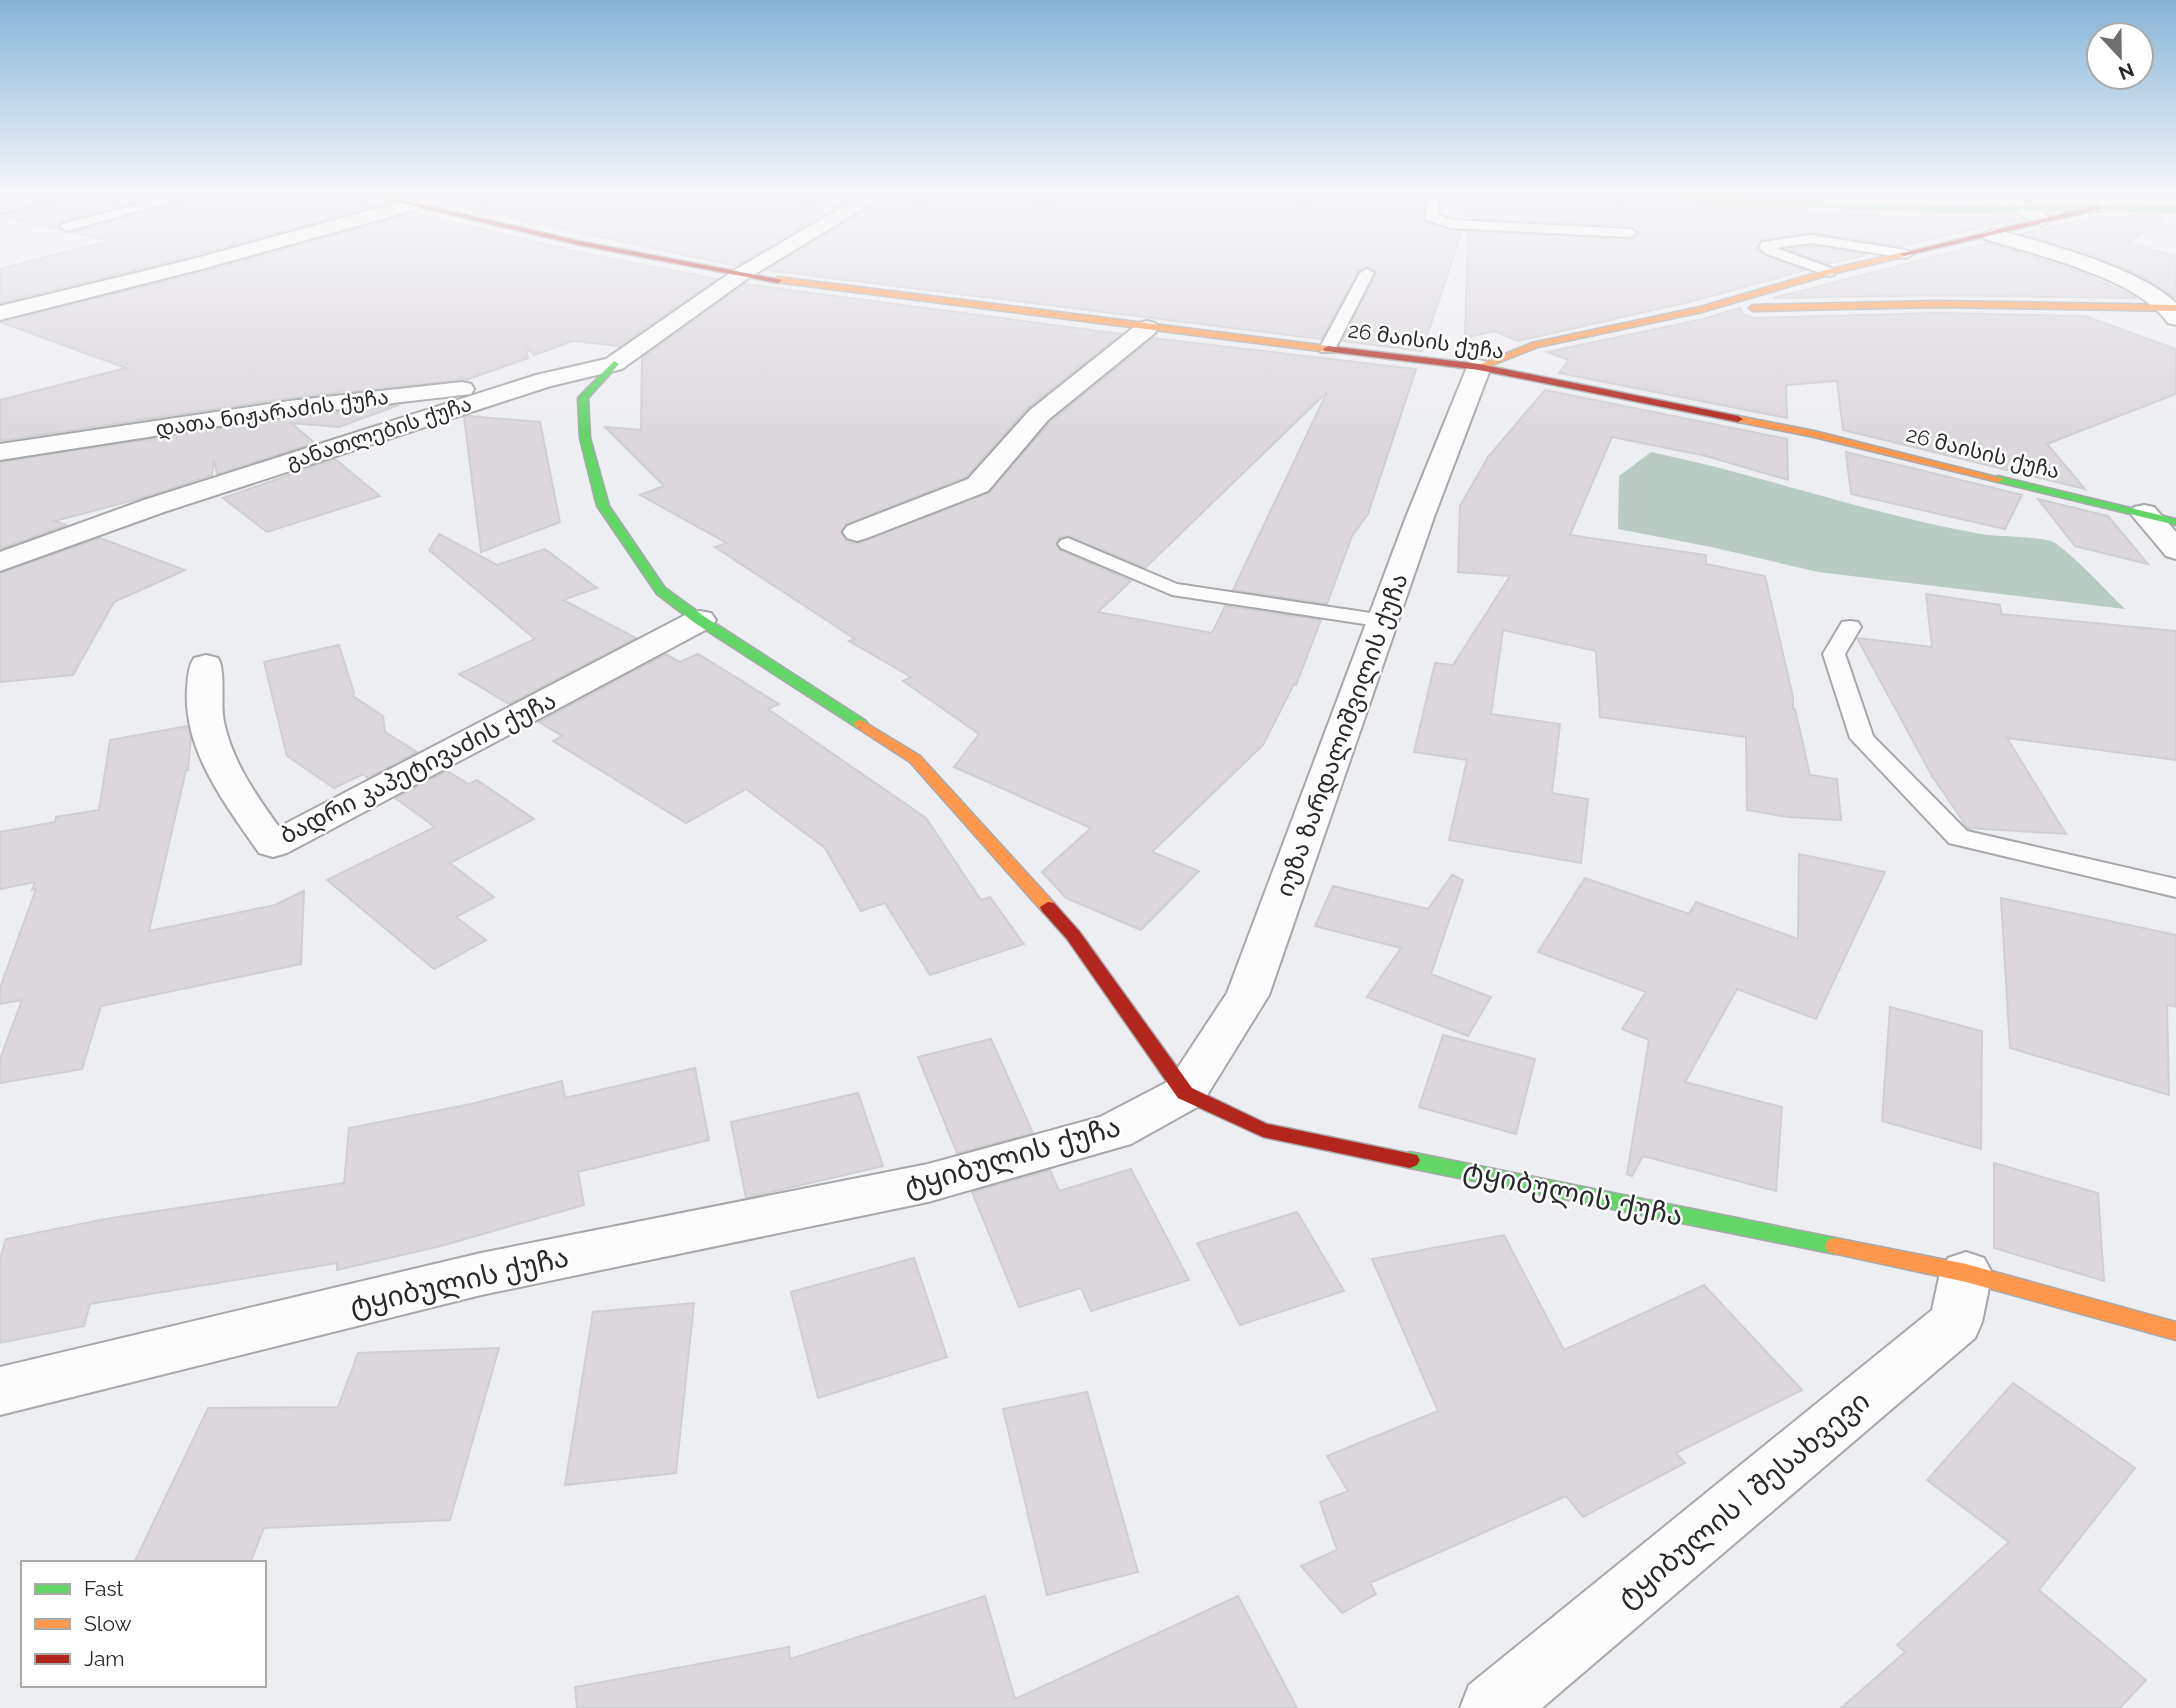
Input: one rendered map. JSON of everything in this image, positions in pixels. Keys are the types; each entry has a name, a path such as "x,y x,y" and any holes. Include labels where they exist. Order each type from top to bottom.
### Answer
{"street":[{"path":"0,313 154,275"},
{"name":"26 მაისის ქუჩა","path":"740,275 1147,328 1479,367 1814,433 2176,522"},
{"name":"განათლების ქუჩა","path":"0,562 154,506 544,380 614,364 740,275"},
{"path":"1479,367 1535,345 1702,309 1820,275"},
{"path":"2109,275 2150,292 2175,311"},
{"path":"1702,309 1937,304 2175,311"},
{"path":"857,532 978,485 1039,415 1147,328"},
{"path":"614,364 583,398 585,438 603,506 661,591 700,620 915,759 1073,935 1185,1093"},
{"name":"იუზა ზარდალიშვილის ქუჩა","path":"1185,1093 1248,995 1420,517 1479,367"},
{"name":"დათა ნიჟარაძის ქუჩა","path":"0,452 289,408 544,380"},
{"path":"2144,513 2176,550"},
{"name":"ბადრი კაპეტივაძის ქუჩა","path":"206,665 204,703 215,752 237,793 273,845 700,620"},
{"name":"ტყიბულის ქუჩა","path":"0,1391 481,1274 928,1183 1114,1131 1185,1093 1263,1130 1966,1273 2176,1331"},
{"name":"ტყიბულის I შესახვევი","path":"1492,1708 1956,1322 1966,1273"}],"lane":[{"path":"1327,349 1366,275"},
{"path":"1068,544 1172,589 1384,621"},
{"path":"1850,627 1834,654 1862,738 1958,837 2176,888"}],"green space":[{"path":"1651,452 1939,526 1981,534 2050,541 2073,558 2125,609 1818,572 1618,529 1619,476"}],"building":[{"path":"0,275 116,275 0,303"},
{"path":"192,275 695,275 717,279 619,346 573,341 534,355 526,347 528,358 466,380 289,398 0,441 0,400 126,368 0,322"},
{"path":"805,275 1357,275 1321,339"},
{"path":"1376,275 1447,275 1422,351 1342,341"},
{"path":"1467,275 1788,275 1697,300 1518,341 1494,331 1465,338"},
{"path":"1864,275 2087,275 2136,298 1937,295 1773,298"},
{"path":"2137,275 2176,275 2176,298"},
{"path":"744,284 1121,334 1028,408 966,477 846,524 841,533 846,541 856,544 989,493 1050,422 1153,338 1416,369 1368,514 1352,536 1327,604 1233,590 1327,392 1145,568 1069,536 1060,537 1056,542 1060,550 1131,581 1098,612 1212,633 1225,606 1321,620 1296,685 1294,684 1263,745 1152,852 1199,871 1141,930 1066,898 1042,872 1091,828 954,767 979,734 903,681 911,677 849,641 855,639 715,547 727,543 640,495 664,486 605,427 641,430 642,358"},
{"path":"1740,308 1743,314 1753,318 1937,313 2085,316 2176,349 2176,394 2047,444 2085,489 1843,430 1837,381 1786,385 1787,418 1559,373 1569,360 1547,352 1703,319"},
{"path":"1545,390 1787,439 1788,480 1706,456 1612,437 1570,535 1706,555 1706,564 1765,576 1810,775 1837,779 1841,820 1788,817 1747,810 1746,737 1600,717 1596,651 1503,630 1491,714 1560,724 1552,793 1588,799 1581,863 1449,840 1467,760 1414,752 1435,663 1453,665 1510,576 1458,572 1460,506 1488,457"},
{"path":"399,405 339,427 291,423 315,443 217,474 214,460 212,475 138,499 55,521 66,525 0,549 0,462 289,418"},
{"path":"464,417 540,422 560,522 481,552"},
{"path":"1846,452 2022,495 2005,529 1851,494"},
{"path":"335,459 380,496 267,532 223,498"},
{"path":"2038,499 2108,516 2148,564 2075,546"},
{"path":"439,534 497,565 545,549 597,588 563,600 636,638 509,704 459,674 535,639 429,550"},
{"path":"100,538 185,570 114,602 73,675 0,682 0,573"},
{"path":"1926,594 2000,605 2001,614 2176,631 2176,760 2007,738 2066,834 1968,828 1932,776 1857,638 1932,647"},
{"path":"339,645 353,696 383,716 385,732 417,752 368,778 363,774 334,788 287,756 264,662"},
{"path":"666,654 680,662 698,654 779,704 768,709 926,818 981,900 990,897 1024,944 930,975 885,903 861,911 825,848 746,789 686,823 553,741 562,736 539,722"},
{"path":"188,726 191,738 188,770 149,931 275,905 304,891 301,964 101,1006 82,1069 0,1083 0,1059 22,1000 0,1004 0,988 36,889 32,890 35,882 0,889 0,832 55,822 56,817 99,810 110,740"},
{"path":"447,771 469,784 477,780 534,819 450,863 494,897 456,917 486,940 434,969 327,880 435,827 395,798"},
{"path":"1799,854 1885,872 1816,1019 1737,989 1685,1082 1782,1107 1776,1191 1643,1156 1632,1176 1627,1174 1649,1040 1622,1029 1646,992 1538,952 1585,878 1689,914 1696,902 1798,939"},
{"path":"1452,875 1463,880 1431,974 1491,997 1468,1036 1367,997 1401,948 1315,926 1333,886 1428,909"},
{"path":"2001,898 2176,935 2176,1007 2167,1005 2169,1095 2010,1048"},
{"path":"1890,1007 1982,1031 1981,1149 1882,1121"},
{"path":"1443,1035 1535,1059 1516,1134 1419,1107"},
{"path":"991,1039 1033,1133 957,1153 918,1057"},
{"path":"695,1068 709,1140 578,1172 584,1205 441,1246 337,1270 337,1263 90,1304 84,1326 0,1343 0,1258 6,1239 111,1218 344,1183 349,1128 471,1104 562,1081 565,1098"},
{"path":"858,1093 883,1166 746,1198 731,1122"},
{"path":"1994,1163 2098,1193 2104,1281 1994,1248"},
{"path":"1131,1169 1189,1280 1091,1311 1081,1288 1019,1307 972,1192 1050,1170 1059,1191"},
{"path":"1297,1212 1344,1291 1240,1325 1197,1243"},
{"path":"1504,1235 1564,1350 1704,1285 1802,1390 1676,1453 1685,1463 1583,1517 1566,1496 1370,1583 1376,1594 1342,1613 1301,1566 1337,1550 1320,1502 1348,1491 1327,1456 1438,1411 1372,1259"},
{"path":"914,1258 947,1357 818,1398 791,1292"},
{"path":"694,1303 676,1473 565,1485 593,1312"},
{"path":"499,1348 450,1520 264,1528 251,1561 135,1561 208,1408 338,1407 358,1353"},
{"path":"2013,1383 2135,1468 2039,1590 2146,1680 2120,1708 1841,1708 1905,1652 1897,1645 2009,1542 1927,1480"},
{"path":"1087,1392 1138,1572 1047,1595 1003,1409"},
{"path":"985,1596 1015,1699 1238,1596 1297,1708 577,1708 575,1687 789,1647 790,1659"}],"traffic: fast":[{"path":"614,364 583,398 585,438 603,506 661,591 700,620 861,724"},
{"path":"1998,479 2176,522"},
{"path":"1410,1160 1835,1246"}],"traffic: slow":[{"path":"1479,367 1535,345 1702,309 1820,275"},
{"path":"778,280 1328,349"},
{"path":"1753,308 1937,304 2176,308"},
{"path":"1738,419 1814,434 1998,479"},
{"path":"861,724 915,759 1048,907"},
{"path":"1835,1246 1966,1273 2176,1331"}],"traffic: jam":[{"path":"750,275 778,280"},
{"path":"1328,349 1479,367 1738,419"},
{"path":"1048,907 1073,935 1185,1093 1263,1130 1410,1160"}]}
